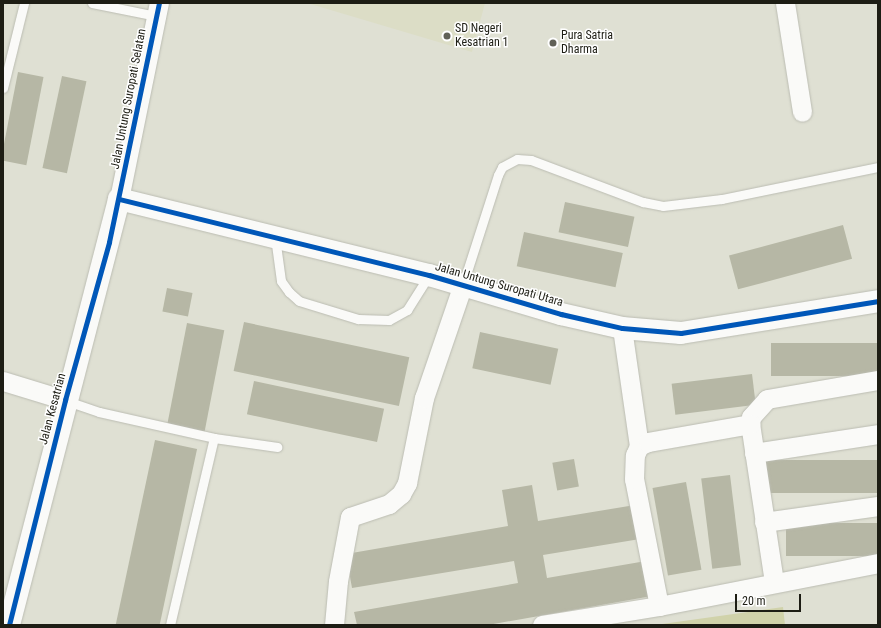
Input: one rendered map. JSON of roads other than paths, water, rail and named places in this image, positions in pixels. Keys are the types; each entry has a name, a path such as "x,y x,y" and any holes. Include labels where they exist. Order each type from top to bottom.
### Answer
{"street":[{"path":"785,3 802,112"},
{"name":"Jalan Untung Suropati Selatan","path":"119,199 157,10"},
{"name":"Jalan Untung Suropati Utara","path":"119,199 429,275 561,314 622,328 682,332 878,301"},
{"name":"Jalan Kesatrian","path":"9,625 65,400 119,199"},
{"path":"334,625 338,581 350,517 389,504 401,494 407,483 424,398 463,284"},
{"path":"622,328 639,446 635,454 634,479 659,606"},
{"path":"774,582 754,453 750,424 751,417 767,399 878,380"},
{"path":"3,381 65,400"},
{"path":"639,446 648,442 750,424"},
{"path":"754,453 878,434"},
{"path":"764,522 878,506"},
{"path":"542,625 659,606 774,582 878,563"}],"lane":[{"path":"3,88 24,3"},
{"path":"92,3 157,10"},
{"path":"463,284 498,175 502,167 517,159 531,160 643,202 663,206 722,199 878,167"},
{"path":"275,237 281,281 289,292 299,301 358,319 389,320 407,310 429,275"},
{"path":"65,400 99,412 214,438 277,447"},
{"path":"170,625 214,438"}],"place":[{"name":"SD Negeri Kesatrian 1","path":"447,36"},
{"name":"Pura Satria Dharma","path":"553,43"}]}
